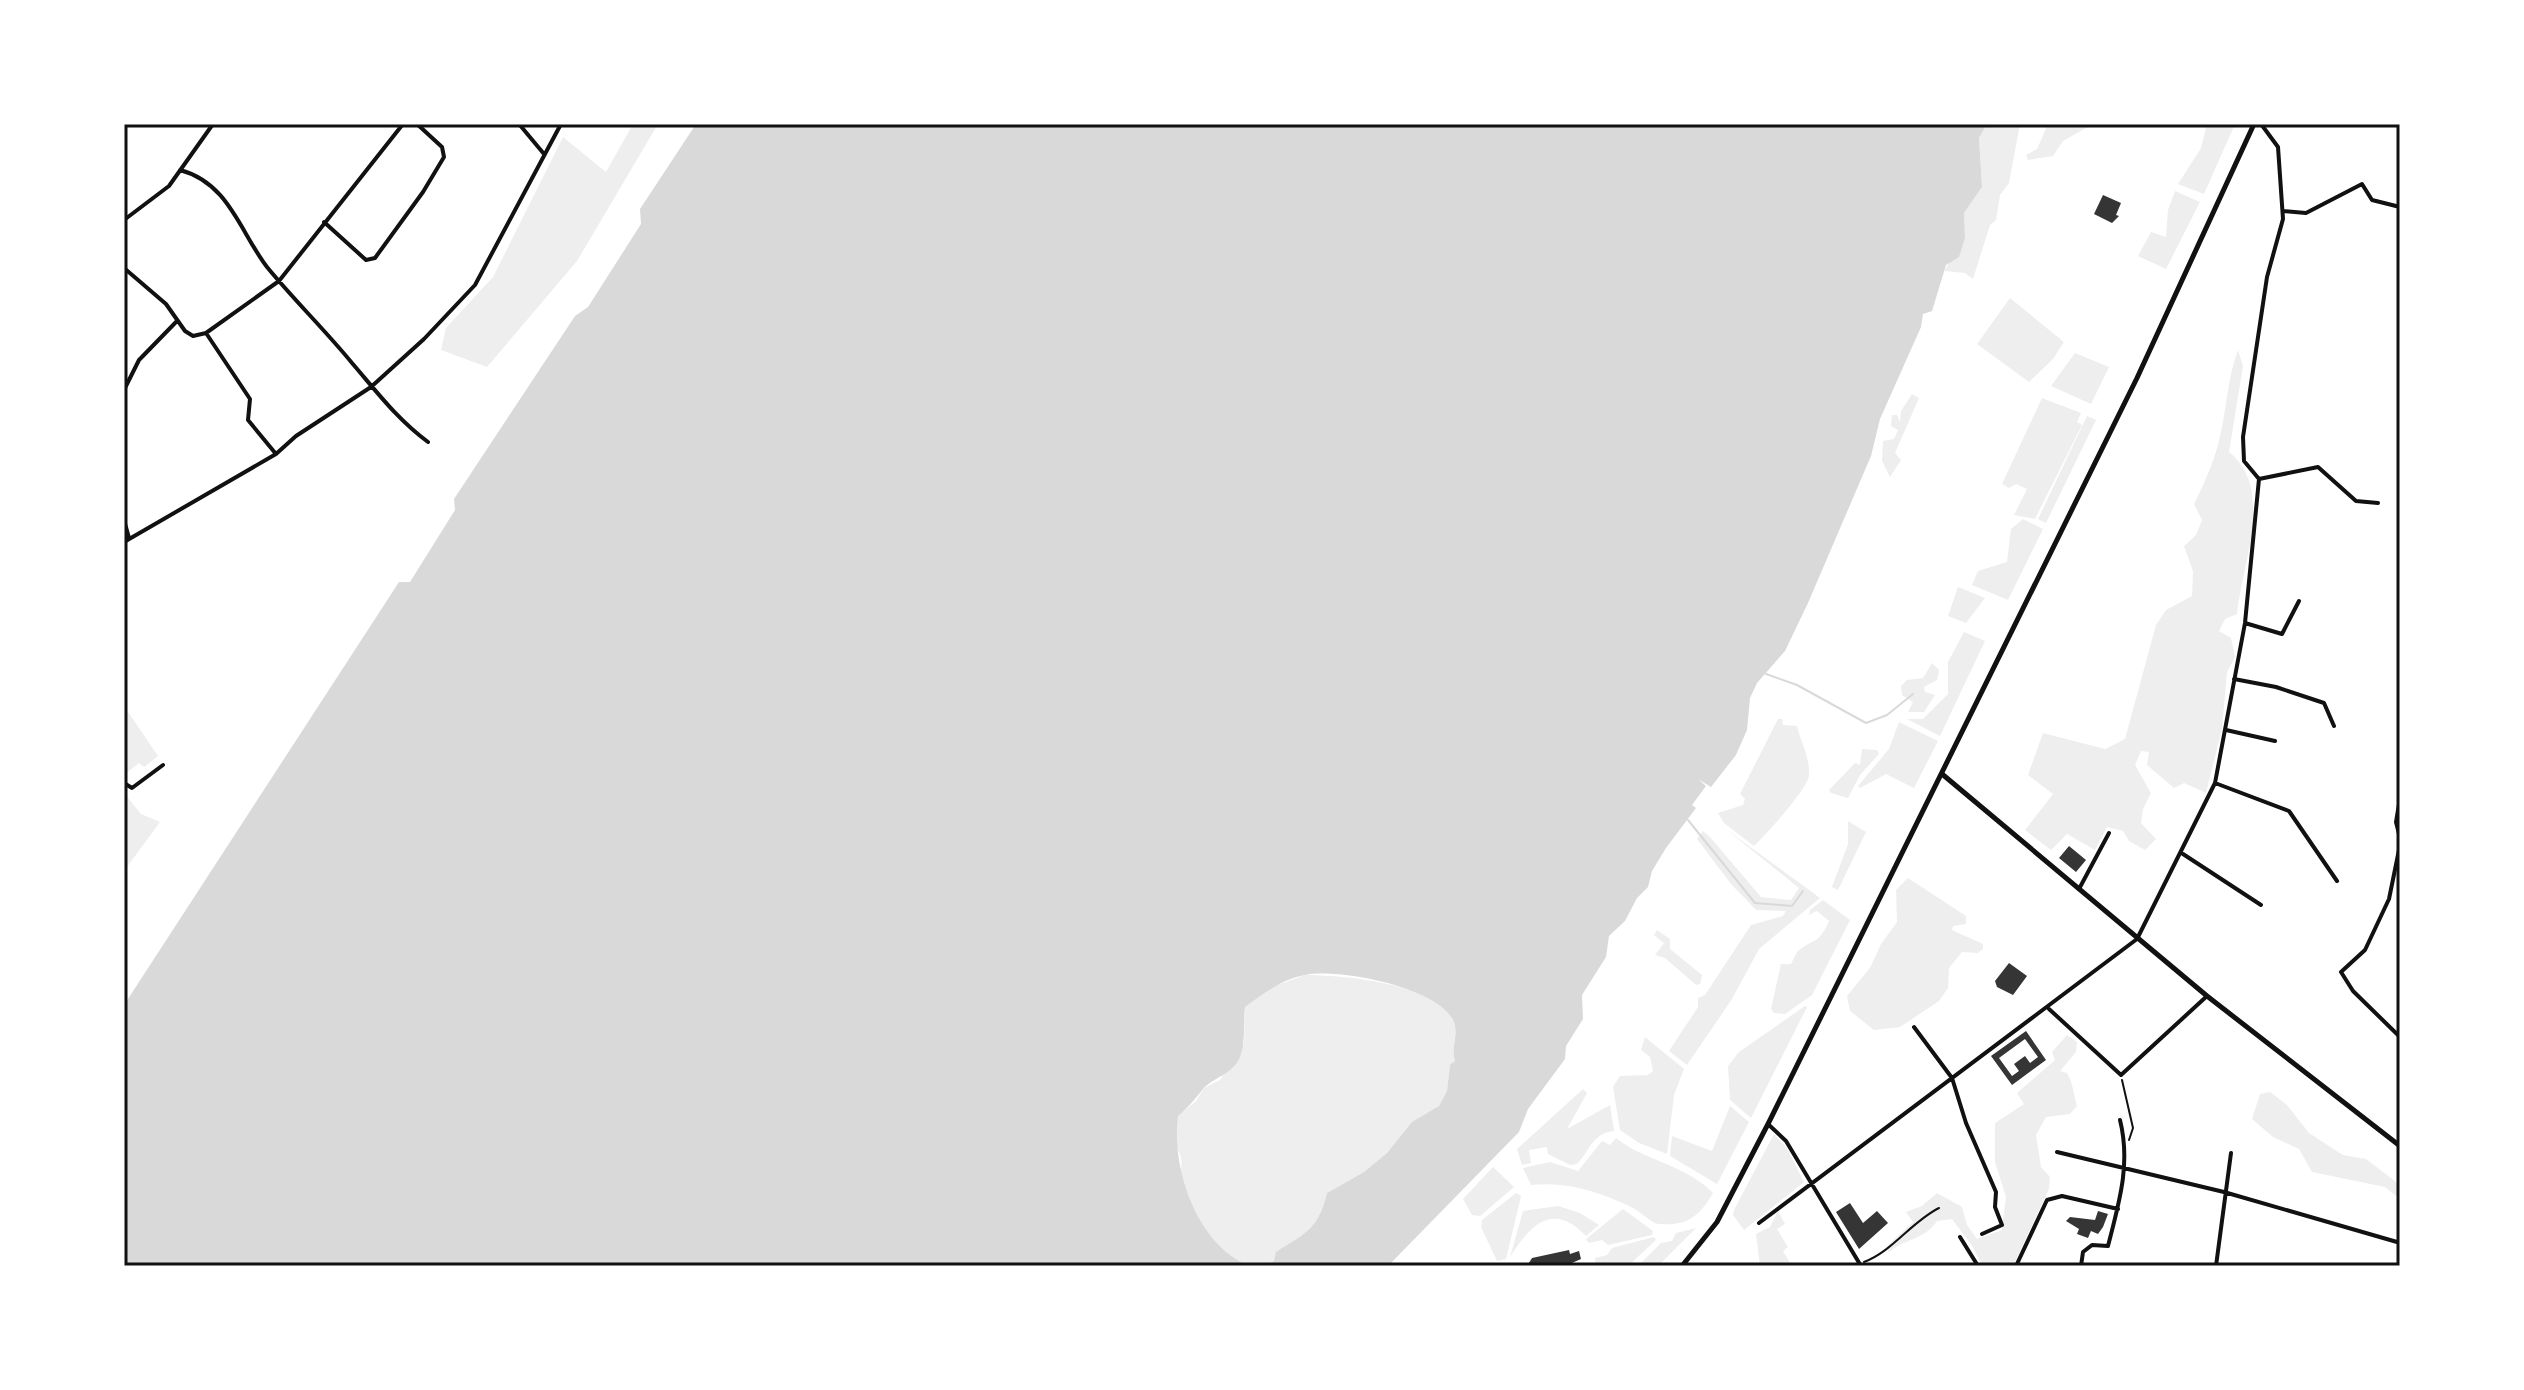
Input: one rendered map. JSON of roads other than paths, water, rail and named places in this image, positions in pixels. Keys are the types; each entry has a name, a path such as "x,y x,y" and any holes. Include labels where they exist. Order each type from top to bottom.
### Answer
{"main road":[{"path":"1682,1266 1717,1222 1768,1124 2137,378 2254,124"},
{"path":"1942,774 2207,996 2400,1146"}],"street":[{"path":"124,220 169,186 213,124"},
{"path":"124,268 166,304 177,321 193,336 206,333 279,281 403,124"},
{"path":"324,222 359,256 366,260 375,258 444,157 442,147 417,124"},
{"path":"519,124 544,154"},
{"path":"124,520 127,540 142,534 276,454 296,436 371,387 475,285 561,124"},
{"path":"1759,1223 2137,939 2183,854 2215,783 2245,623 2259,479 2244,461 2243,437 2267,277 2283,211 2278,147 2261,124"},
{"path":"180,170 198,177 228,202 279,281 398,419 428,442"},
{"path":"2283,211 2306,213 2362,184 2372,200 2400,207"},
{"path":"124,390 139,360 177,321"},
{"path":"206,333 250,399 248,420 276,454"},
{"path":"2259,479 2318,467 2356,501 2378,503"},
{"path":"2245,623 2282,634 2299,601"},
{"path":"2234,679 2276,687 2324,703 2334,726"},
{"path":"2225,730 2275,741"},
{"path":"124,783 132,788 163,765"},
{"path":"2215,783 2289,811 2337,881"},
{"path":"2400,798 2396,822 2400,838"},
{"path":"2078,891 2109,833"},
{"path":"2400,845 2389,899 2365,950 2341,972 2353,991 2400,1037"},
{"path":"2183,854 2261,905"},
{"path":"2049,1008 2121,1075 2207,996"},
{"path":"1914,1027 1952,1078 1966,1123 1996,1192 1995,1207 2002,1225 1982,1234"},
{"path":"2081,1266 2083,1252 2092,1245 2108,1246 2118,1209 2127,1149 2120,1120"},
{"path":"1768,1124 1786,1141 1860,1265"},
{"path":"2057,1152 2224,1192 2397,1242"},
{"path":"2216,1266 2231,1153"},
{"path":"2016,1266 2047,1200 2062,1196 2118,1209"},
{"path":"1960,1237 1978,1266"}],"waterway":[{"path":"1766,674 1797,685 1866,723 1887,715 1913,694"},
{"path":"1688,820 1755,903 1792,906 1803,891"}]}
